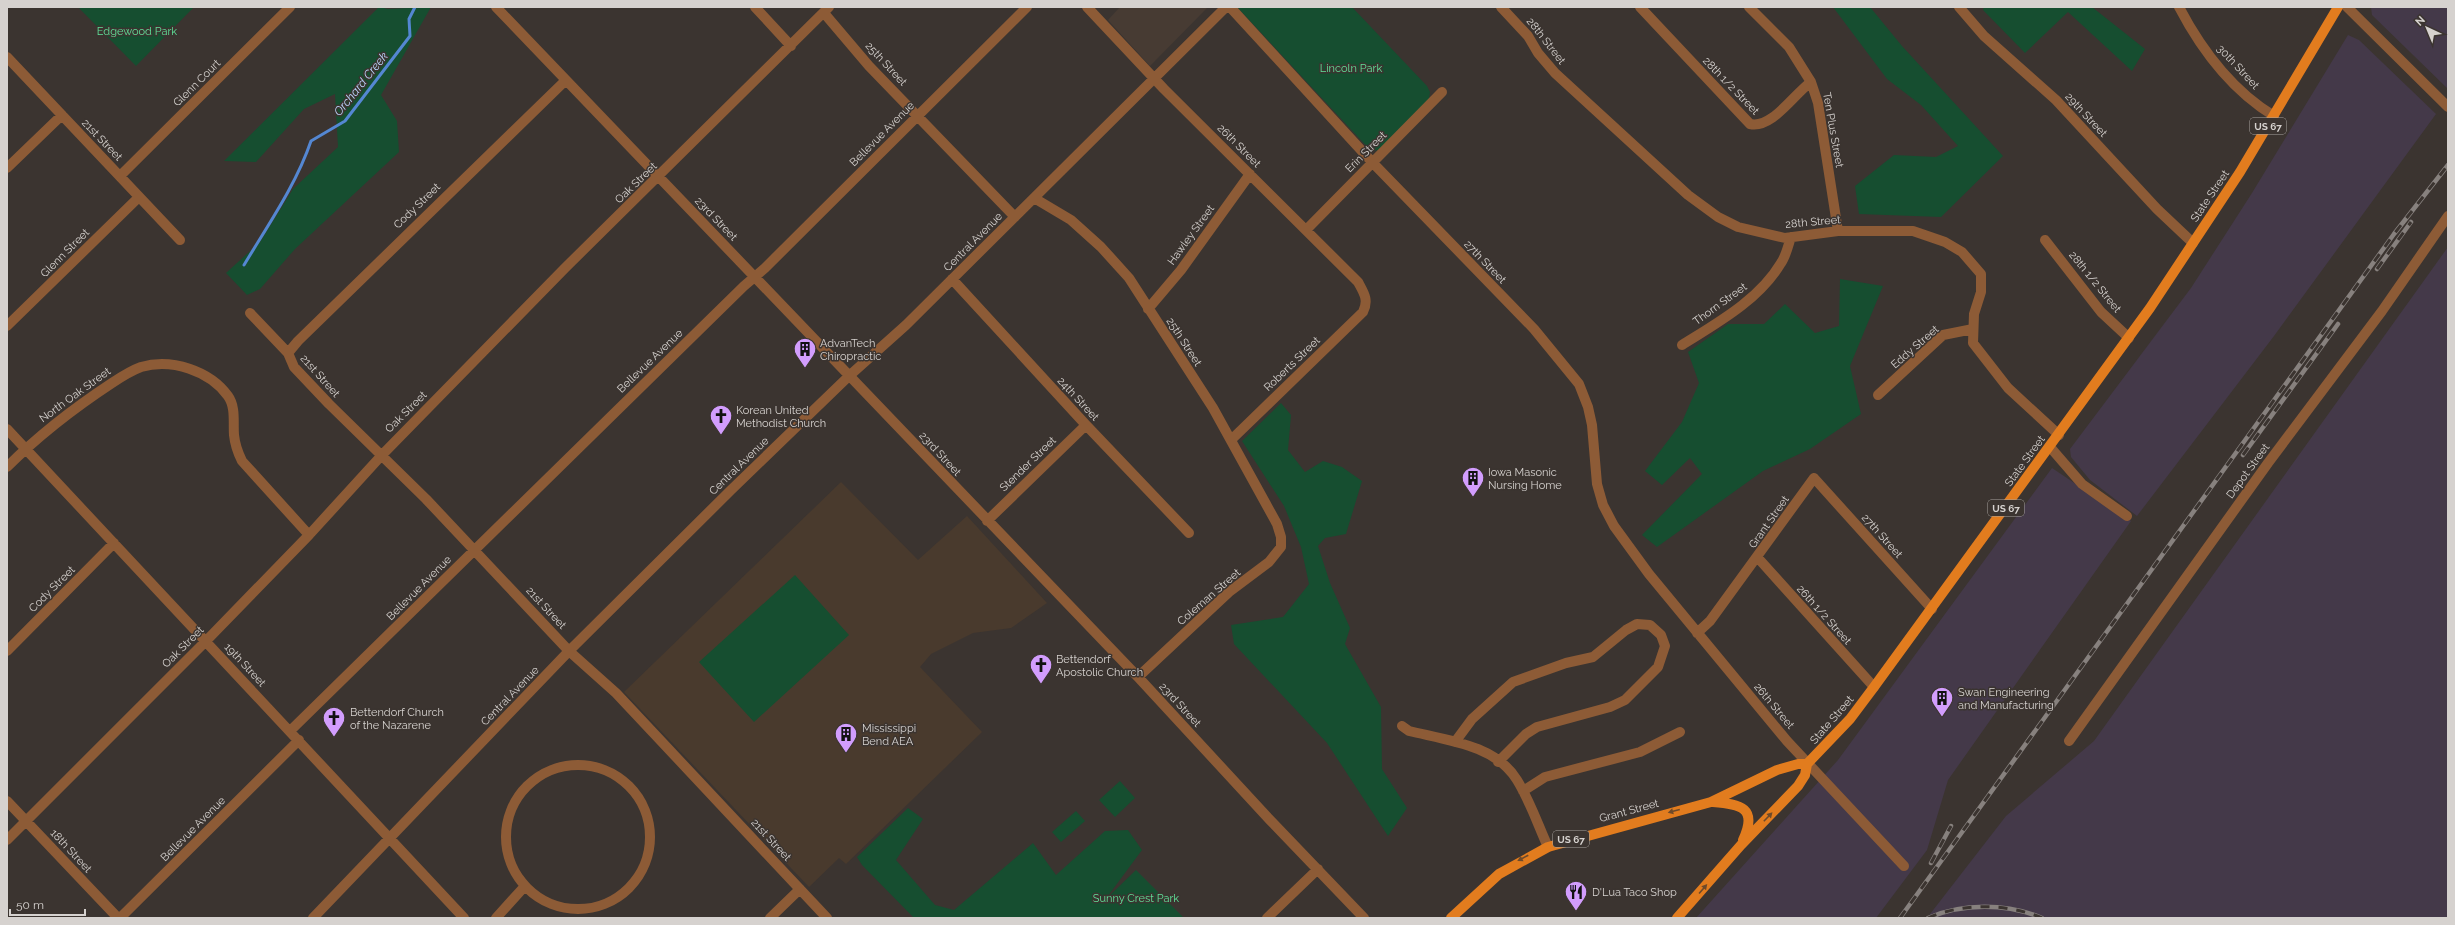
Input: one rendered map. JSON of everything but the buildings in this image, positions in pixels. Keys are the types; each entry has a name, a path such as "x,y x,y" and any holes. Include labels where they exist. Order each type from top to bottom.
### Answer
{"main road":[{"name":"State Street","path":"1678,918 1741,845 1798,786 1805,775 1807,764 1850,719 2050,448 2129,338 2240,172 2338,7"},
{"name":"Grant Street","path":"1451,918 1498,874 1548,847 1711,802 1782,768 1807,764"},
{"path":"1711,802 1739,805 1749,815 1749,825 1741,845"}],"street":[{"name":"Glenn Court","path":"120,176 290,7"},
{"path":"755,7 792,46"},
{"name":"Bellevue Avenue","path":"290,731 755,277 1027,7"},
{"name":"26th Street","path":"1087,7 1154,78 1358,282 1366,295 1367,305"},
{"name":"Central Avenue","path":"313,918 570,651 731,490 849,376 906,325 1226,7"},
{"name":"27th Street","path":"1230,7 1372,162 1534,329 1579,384 1588,407 1597,484 1603,505 1614,526 1649,574"},
{"name":"28th Street","path":"1501,7 1528,36 1538,53 1555,73 1688,195 1718,217 1738,227 1791,237 1838,231 1913,231 1945,242 1962,252 1981,274 1981,292 1974,314 1973,343 1995,372 2036,416 2059,435"},
{"name":"28th 1/2 Street","path":"1640,7 1750,124 1758,126 1769,122 1799,90 1811,82"},
{"name":"Ten Plus Street","path":"1749,7 1789,47 1811,82 1818,103 1838,231"},
{"name":"29th Street","path":"1959,7 1984,36 2056,100 2158,209 2193,243"},
{"name":"30th Street","path":"2179,7 2191,29 2212,59 2257,106 2274,116"},
{"path":"2347,7 2448,107"},
{"name":"23rd Street","path":"498,8 1138,678 1270,820 1364,918"},
{"name":"Oak Street","path":"7,840 206,641 309,535 380,456 565,268 792,46 826,10"},
{"name":"25th Street","path":"826,10 869,66 918,114 1015,217"},
{"name":"21st Street","path":"7,57 180,240"},
{"name":"Cody Street","path":"288,353 298,341 566,80"},
{"name":"Erin Street","path":"1306,229 1442,92"},
{"path":"7,168 62,115"},
{"name":"Hawley Street","path":"1148,309 1181,270 1250,174"},
{"name":"Glenn Street","path":"7,326 139,197"},
{"name":"25th Street","path":"1034,198 1071,220 1101,247 1129,278 1213,408 1279,528"},
{"name":"Depot Street","path":"2069,741 2268,463 2382,311 2448,216"},
{"name":"Thorn Street","path":"1682,345 1743,304 1764,285 1782,263 1791,237"},
{"name":"28th 1/2 Street","path":"2045,240 2101,312 2129,338"},
{"name":"24th Street","path":"952,279 1086,425 1189,533"},
{"name":"Roberts Street","path":"1231,440 1363,312 1367,305"},
{"name":"21st Street","path":"250,313 288,353 294,367 380,456 426,499 570,651 616,693 827,918"},
{"name":"Eddy Street","path":"1878,395 1943,335 1973,329"},
{"name":"North Oak Street","path":"7,467 26,448 93,394 125,374 142,367 165,365 184,366 212,379 229,398 234,419 235,442 242,461 309,535"},
{"name":"Stender Street","path":"987,521 1086,425"},
{"name":"19th Street","path":"7,429 464,918"},
{"path":"2050,448 2082,484 2127,516"},
{"name":"27th Street","path":"1814,478 1932,609"},
{"name":"Grant Street","path":"1697,633 1710,622 1758,558 1814,478"},
{"name":"Coleman Street","path":"1138,678 1229,592 1269,562 1281,547 1282,537 1279,528"},
{"name":"Cody Street","path":"7,651 114,543"},
{"name":"26th 1/2 Street","path":"1758,558 1874,687"},
{"name":"26th Street","path":"1649,574 1807,764 1904,866"},
{"path":"1454,742 1472,719 1513,682 1566,663 1592,658 1626,630 1637,624 1650,625 1661,635 1665,646 1658,668 1624,700 1610,707 1537,727 1526,734 1498,762"},
{"path":"1402,726 1410,731 1484,751 1498,762 1516,779 1523,791 1548,847"},
{"path":"1523,791 1545,777 1640,752 1680,732"},
{"name":"Bellevue Avenue","path":"119,918 299,740"},
{"path":"582,765 599,768 614,775 631,787 643,804 649,824 650,844 645,865 638,877 619,897 601,906 587,908 560,907 541,899 525,886 515,872 509,856 506,840 508,823 513,807 522,792 534,780 560,768 582,765"},
{"name":"18th Street","path":"7,801 119,918"},
{"path":"1267,918 1318,869"},
{"path":"496,918 525,886"},
{"path":"770,918 800,889"}],"shaded area":[{"path":"1120,7 1208,7 1150,66 1108,20"},
{"path":"2371,7 2448,7 2448,89 2372,15"},
{"path":"2348,35 2359,40 2436,114 2274,336 2137,516 2090,480 2071,457 2070,449 2191,288 2252,193"},
{"path":"2448,247 2448,918 1927,918 2006,816 2094,741"},
{"path":"2052,468 2131,521 1948,780 1927,850 1876,918 1696,918 1838,760"},
{"path":"841,482 918,560 967,516 1047,603 1011,628 973,633 931,654 920,667 982,732 846,864 839,858 809,887 624,692"}],"green space":[{"name":"Edgewood Park","path":"78,7 194,7 136,66"},
{"path":"379,7 388,9 431,7 381,95 397,121 399,152 295,249 260,289 247,295 226,273 260,242 293,189 338,147 335,94 304,109 256,162 224,161"},
{"name":"Lincoln Park","path":"1237,7 1352,7 1427,86 1430,92 1429,99 1379,150 1371,151"},
{"path":"1833,7 1870,7 1902,46 2003,156 1941,217 1859,214 1855,186 1894,155 1936,157 1958,146 1921,105 1887,79"},
{"path":"1984,7 2092,7 2145,49 2132,71 2068,12 2025,53 1983,10"},
{"path":"1840,279 1883,286 1850,366 1861,414 1810,449 1763,471 1657,547 1642,535 1702,474 1690,458 1662,485 1645,471 1682,422 1699,383 1688,352 1728,324 1764,324 1785,304 1815,333 1839,326"},
{"path":"1281,403 1291,415 1288,450 1305,472 1323,461 1342,467 1362,481 1346,534 1325,538 1318,546 1330,583 1350,628 1345,644 1381,707 1382,769 1407,808 1388,836 1327,743 1234,644 1231,625 1283,617 1309,584 1301,547 1284,506 1242,441"},
{"path":"795,575 849,635 754,722 699,662"},
{"path":"1120,781 1135,798 1115,817 1099,800"},
{"name":"Sunny Crest Park","path":"908,808 923,819 896,860 935,905 954,910 1033,843 1056,875 1105,831 1128,830 1142,850 1105,900 1136,870 1184,918 914,918 862,865 857,857"},
{"path":"1076,811 1085,821 1061,842 1052,832"}],"waterway":[{"name":"Orchard Creek","path":"244,265 290,189 311,141 345,121 410,36 409,19 415,7"}],"railway":[{"path":"1900,918 2394,234 2448,165"},
{"path":"2377,269 2411,222"},
{"path":"2243,455 2338,324"},
{"path":"1931,863 1951,826"},
{"path":"1928,918 1941,913 1970,907 2000,907 2028,913 2042,918"}],"place":[{"name":"AdvanTech Chiropractic","path":"805,368"},
{"name":"Korean United Methodist Church","path":"721,436"},
{"name":"Iowa Masonic Nursing Home","path":"1473,498"},
{"name":"Bettendorf Apostolic Church","path":"1041,684"},
{"name":"Swan Engineering and Manufacturing","path":"1942,718"},
{"name":"Bettendorf Church of the Nazarene","path":"334,738"},
{"name":"Mississippi Bend AEA","path":"846,754"},
{"name":"D'Lua Taco Shop","path":"1576,912"}]}
